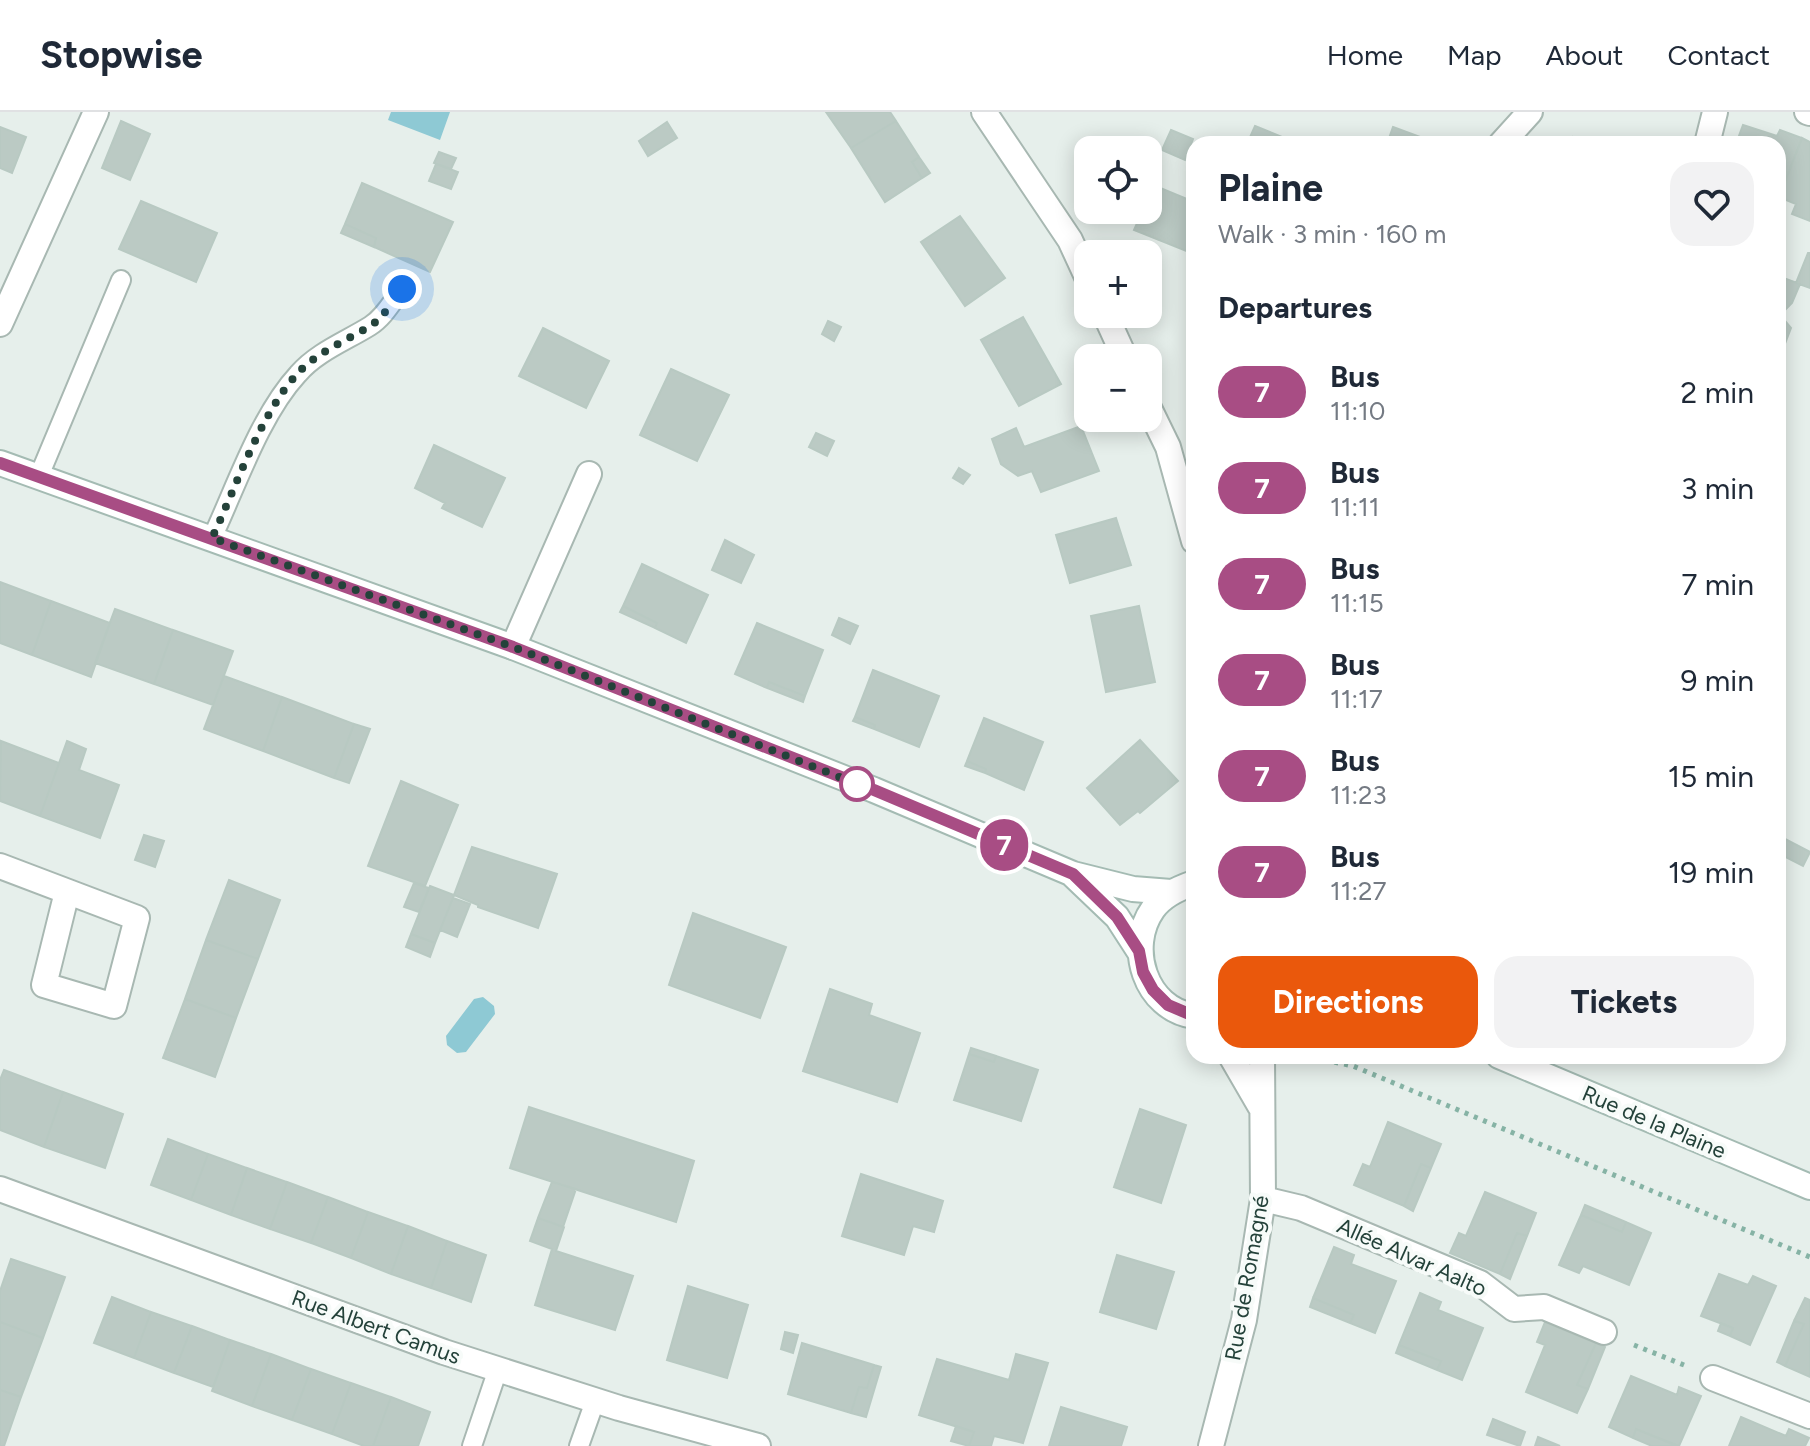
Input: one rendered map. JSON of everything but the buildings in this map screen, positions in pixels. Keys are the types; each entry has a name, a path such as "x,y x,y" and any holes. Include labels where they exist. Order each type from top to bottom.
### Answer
{"street":[{"path":"0,324 96,112"},
{"path":"984,112 1074,249"},
{"path":"1508,136 1530,112"},
{"path":"1709,136 1715,112"},
{"path":"1161,432 1168,447 1186,512"},
{"path":"0,463 513,647 874,790 1073,874 1133,889 1186,885"},
{"path":"513,647 589,474"},
{"path":"0,866 137,918 114,1006 44,985 67,892"},
{"path":"1073,874 1117,917 1139,951"},
{"path":"1186,886 1154,907 1143,928 1139,951 1143,972 1153,990 1168,1005 1186,1014"},
{"name":"Rue de Romagné","path":"1236,1064 1261,1108"},
{"name":"Rue de Romagné","path":"1211,1446 1244,1320 1263,1199 1262,1064"},
{"name":"Rue de la Plaine","path":"1518,1064 1810,1187"},
{"name":"Rue Albert Camus","path":"0,1189 498,1369 595,1401 758,1446"},
{"name":"Allée Alvar Aalto","path":"1263,1199 1301,1208 1480,1283 1514,1309 1544,1307 1604,1332"},
{"path":"1713,1378 1810,1416"}],"lane":[{"path":"39,476 121,280"},
{"path":"212,538 272,408 299,372 337,343 371,325 386,312 402,289"},
{"path":"472,1446 498,1369"},
{"path":"579,1446 595,1401"}],"path":[{"path":"1343,1064 1810,1257"},
{"path":"1604,1332 1713,1378"}],"water":[{"path":"391,112 450,112 440,140 388,120"},
{"path":"483,997 494,1006 495,1014 466,1052 457,1053 447,1045 446,1036 474,999"}],"bus line":[{"name":"7","path":"0,463 513,647 874,790 1073,874 1117,917 1139,951 1143,972 1153,990 1168,1005 1186,1014"}],"route":[{"path":"402,289 386,312 371,325 337,343 299,372 272,408 212,538 513,647 857,784"}]}
